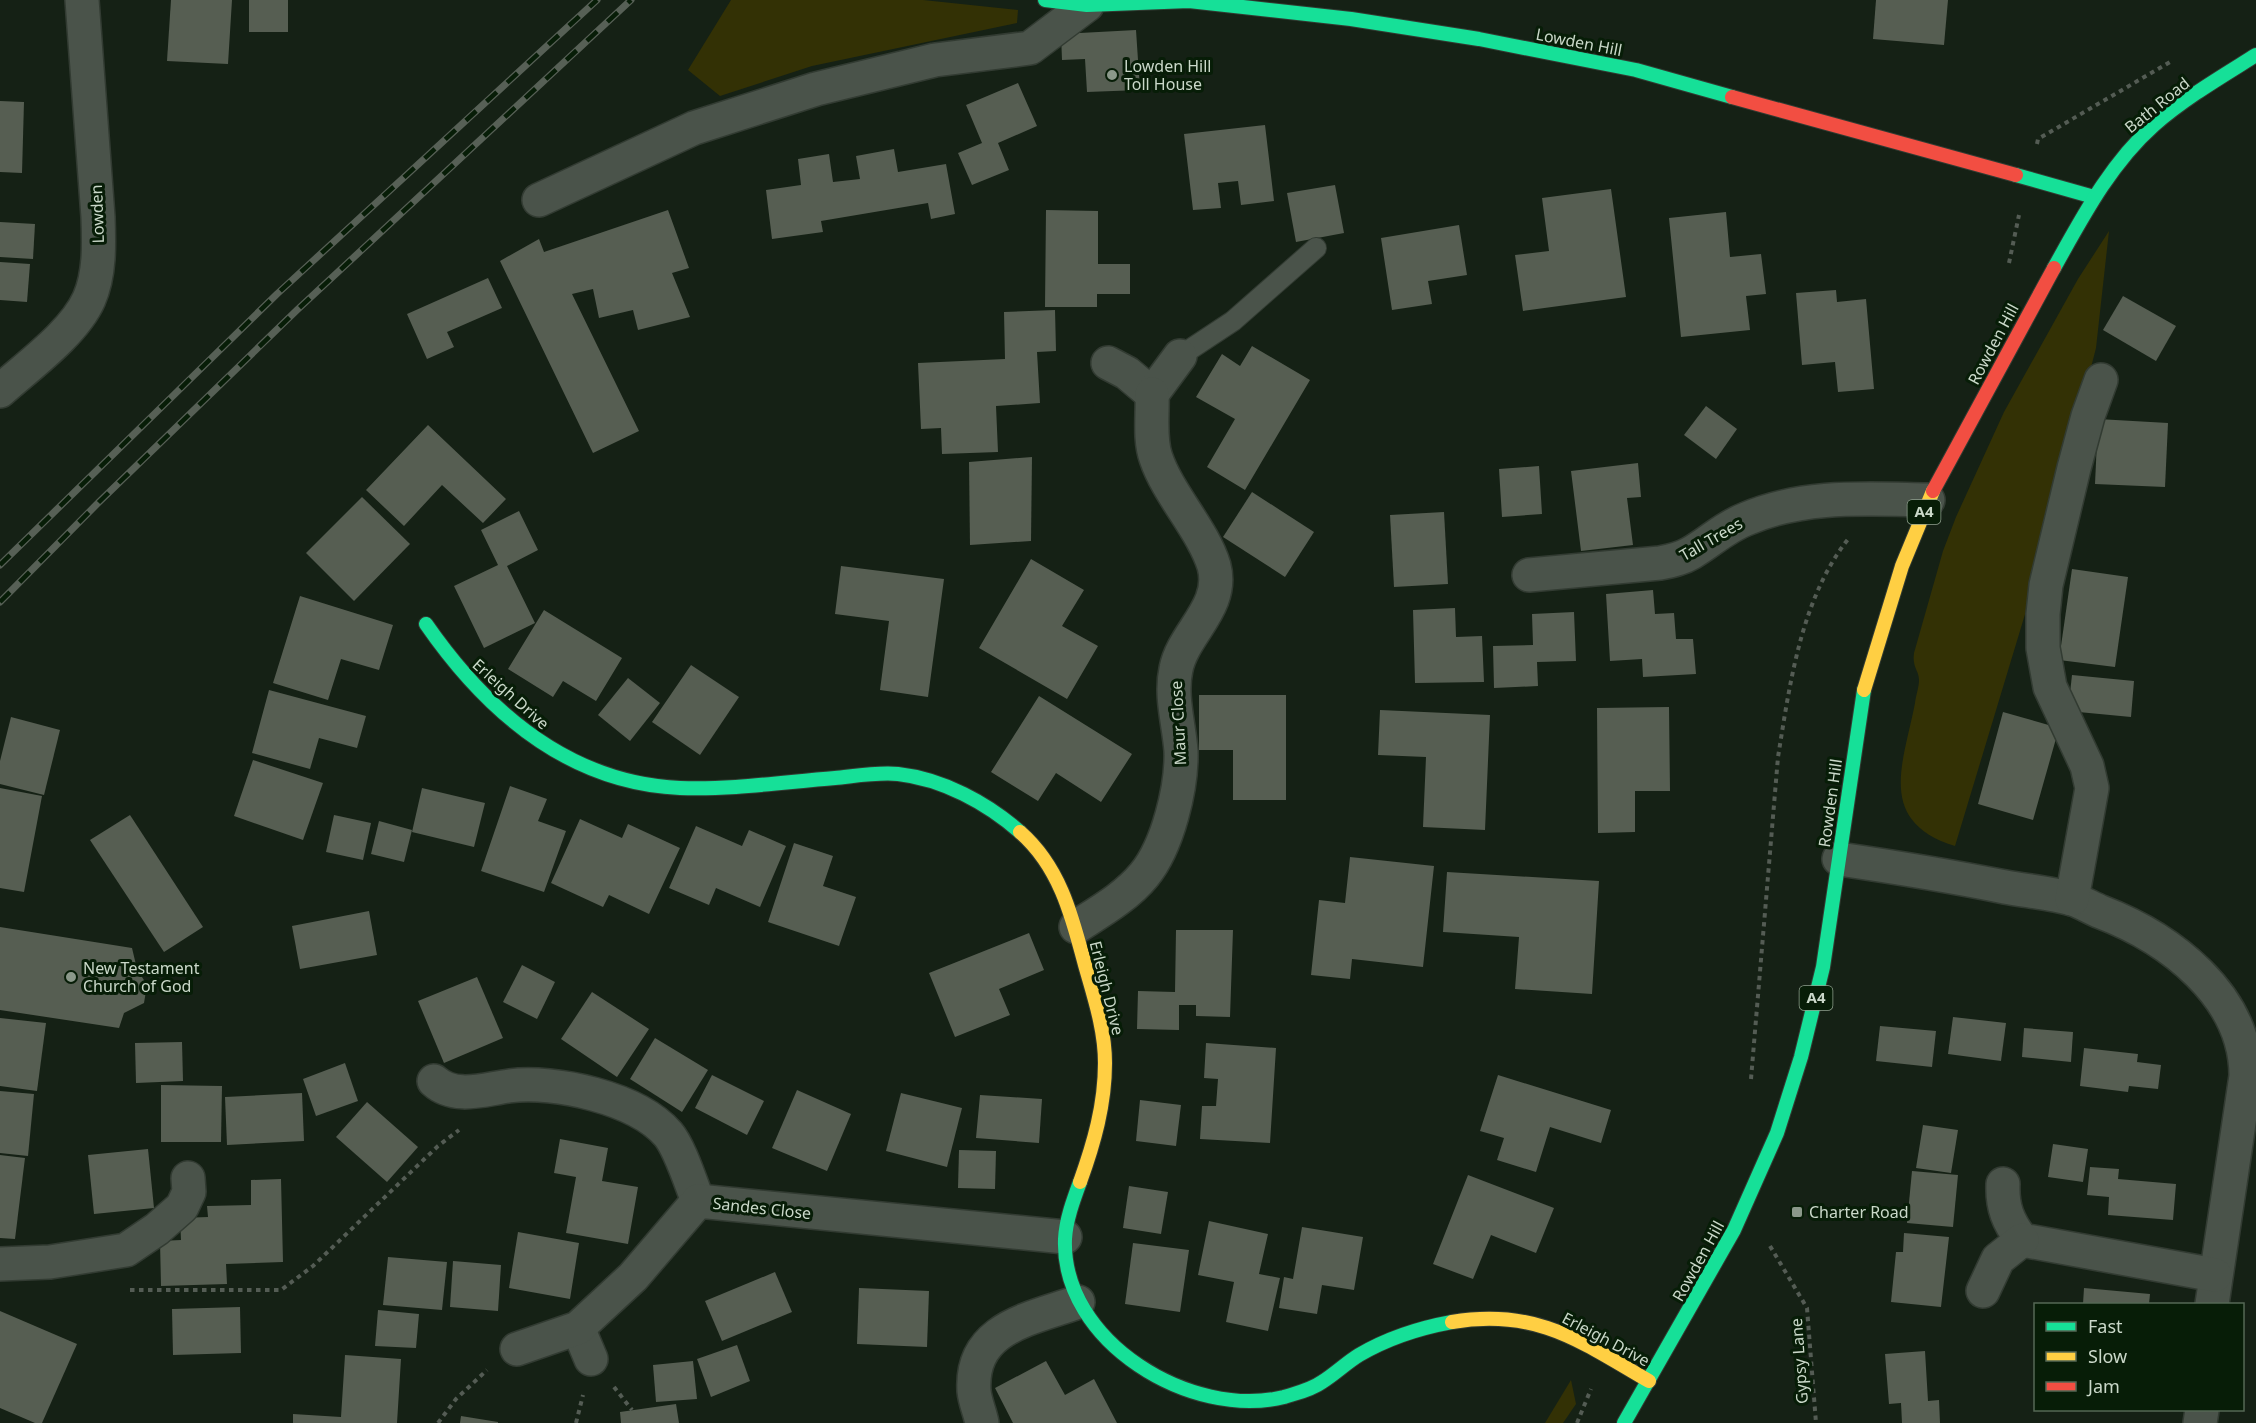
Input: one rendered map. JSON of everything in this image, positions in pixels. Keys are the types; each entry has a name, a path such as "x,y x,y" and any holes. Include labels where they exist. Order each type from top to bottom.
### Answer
{"street":[{"name":"Lowden","path":"0,391 71,328 86,305 93,288 99,250 99,217 82,0"},
{"name":"Lowden Hill","path":"1045,0 1087,5 1188,0 1352,19 1479,39 1636,70 2094,196"},
{"path":"539,200 694,128 816,89 935,60 1030,48 1087,5"},
{"name":"Bath Road","path":"2094,196 2127,152 2153,126 2198,92 2256,55"},
{"name":"Rowden Hill","path":"1624,1423 1746,1206 1777,1133 1801,1057 1823,967 1863,692 1902,566 1928,500 2035,299 2094,196"},
{"path":"1108,363 1127,373 1152,394 1180,356"},
{"path":"2072,899 2092,788 2087,766 2050,687 2043,648 2043,615 2046,585 2074,468 2088,416 2101,380"},
{"name":"Maur Close","path":"1076,927 1133,887 1146,874 1156,856 1178,794 1181,773 1174,685 1176,669 1181,652 1201,622 1214,592 1216,579 1214,566 1208,553 1155,457 1152,394"},
{"name":"Tall Trees","path":"1529,575 1660,563 1678,559 1691,553 1732,525 1771,510 1805,501 1928,500"},
{"name":"Erleigh Drive","path":"426,624 442,650 459,670 507,717 542,743 582,765 603,773 628,781 679,788 898,774 962,792 1001,816 1028,837 1051,870 1076,927 1099,1015 1106,1053 1095,1139 1065,1237 1067,1258 1078,1302 1095,1327 1130,1360 1161,1379 1182,1388 1221,1398 1244,1400 1289,1395 1311,1388 1333,1376 1353,1359 1379,1344 1410,1332 1451,1322 1493,1317 1526,1321 1553,1329 1649,1381"},
{"path":"1839,859 2072,899 2130,924 2164,943 2182,957 2224,1005 2250,1050 2214,1290 2022,1240 2008,1220 2002,1201 2003,1184"},
{"path":"434,1081 447,1089 470,1092 526,1083 561,1086 593,1093 616,1102 645,1117 669,1135 698,1202"},
{"path":"0,1264 50,1262 126,1250 157,1229 182,1207 189,1192 188,1178"},
{"name":"Sandes Close","path":"517,1349 578,1328 638,1271 698,1202 1065,1237"},
{"path":"1983,1291 1998,1259 2022,1240"},
{"path":"982,1423 976,1401 975,1375 976,1366 987,1344 1003,1330 1078,1302"},
{"path":"578,1328 591,1359"}],"lane":[{"path":"1180,356 1233,321 1316,248"}],"path":[{"path":"2028,178 2038,139 2178,58"},
{"path":"128,1290 281,1290 314,1266 438,1146 467,1126"},
{"name":"Gypsy Lane","path":"1746,1206 1807,1308 1816,1423"},
{"path":"438,1423 456,1399 479,1375 517,1349"}],"shaded area":[{"path":"731,0 923,0 1018,10 1017,23 812,66 720,96 688,70"},
{"path":"2109,231 2096,348 2042,558 1955,846 1930,835 1913,821 1904,805 1901,787 1902,768 1919,683 1914,653 1943,551 2004,412 2078,279"},
{"path":"1571,1380 1576,1404 1563,1423 1545,1423"}],"building":[{"path":"171,0 232,0 228,64 167,61"},
{"path":"249,0 288,0 288,32 249,32"},
{"path":"1876,0 1948,0 1944,45 1873,39"},
{"name":"Lowden Hill Toll House","path":"1136,30 1140,90 1087,92 1085,59 1062,60 1061,34"},
{"path":"1018,83 1037,126 998,143 1009,170 972,185 958,153 982,143 966,105"},
{"path":"0,101 24,102 22,173 0,172"},
{"path":"1265,125 1274,201 1241,205 1238,181 1218,183 1221,208 1193,210 1184,134"},
{"path":"894,149 898,172 946,164 955,214 931,219 928,203 821,221 823,232 772,239 766,190 801,185 798,159 829,154 833,182 860,179 856,156"},
{"path":"1335,185 1344,233 1296,242 1287,193"},
{"path":"1611,189 1626,297 1523,311 1515,255 1549,251 1542,198"},
{"path":"668,210 689,268 672,273 690,317 638,330 633,310 599,318 593,289 572,294 639,431 593,453 500,261 539,239 544,252"},
{"path":"1046,210 1098,211 1098,264 1130,264 1130,294 1097,294 1097,307 1045,307"},
{"path":"1726,212 1730,257 1761,254 1766,294 1746,296 1750,330 1681,337 1669,218"},
{"path":"0,222 35,224 33,259 0,257"},
{"path":"1459,225 1467,275 1428,281 1432,304 1392,310 1381,238"},
{"path":"0,262 30,264 27,302 0,300"},
{"path":"488,278 502,308 447,332 454,347 427,359 407,314"},
{"path":"1836,290 1837,302 1866,299 1874,389 1838,392 1835,362 1802,365 1796,293"},
{"path":"2123,296 2176,326 2156,361 2103,330"},
{"path":"1055,310 1056,351 1037,352 1040,403 996,406 998,452 942,454 941,428 921,429 918,363 1005,359 1004,312"},
{"path":"1252,346 1310,380 1245,490 1207,467 1235,419 1196,397 1222,354 1240,366"},
{"path":"1706,406 1737,429 1716,459 1684,435"},
{"path":"2098,419 2168,423 2165,487 2095,484"},
{"path":"428,425 506,499 483,523 442,485 404,526 366,490"},
{"path":"1032,457 1031,541 970,545 969,462"},
{"path":"1638,463 1641,497 1627,498 1633,545 1581,551 1571,471"},
{"path":"1539,466 1542,514 1502,517 1499,469"},
{"path":"1252,492 1314,532 1285,577 1223,537"},
{"path":"362,497 410,544 354,601 306,553"},
{"path":"519,511 538,550 507,566 535,623 484,648 454,586 498,565 481,530"},
{"path":"1444,512 1448,584 1394,587 1390,515"},
{"path":"1031,559 1084,590 1062,626 1098,646 1067,699 979,648"},
{"path":"841,566 944,579 928,697 880,690 889,621 835,614"},
{"path":"2072,569 2128,577 2115,667 2059,660"},
{"path":"1653,590 1655,614 1674,613 1676,639 1693,639 1696,674 1643,677 1642,659 1610,661 1606,594"},
{"path":"300,596 393,625 379,670 341,659 328,700 273,683"},
{"path":"1455,608 1456,637 1482,636 1484,682 1415,683 1413,610"},
{"path":"544,610 622,658 596,701 563,681 553,697 508,669"},
{"path":"1574,612 1576,661 1537,662 1538,686 1494,688 1493,646 1533,645 1532,614"},
{"path":"691,665 739,697 700,755 652,722"},
{"path":"2072,675 2134,681 2131,717 2068,711"},
{"path":"628,678 660,703 630,741 598,715"},
{"path":"269,690 366,716 357,748 319,738 310,769 252,753"},
{"path":"1199,695 1286,695 1286,800 1233,800 1233,750 1199,750"},
{"path":"1039,696 1132,754 1101,802 1056,773 1038,801 991,772"},
{"path":"1669,707 1670,791 1635,791 1635,832 1598,833 1597,708"},
{"path":"1380,710 1490,715 1485,830 1423,827 1426,757 1378,755"},
{"path":"2003,712 2059,728 2033,820 1978,804"},
{"path":"11,717 60,730 44,795 0,784 0,761"},
{"path":"253,760 323,783 303,840 234,816"},
{"path":"510,786 547,799 538,821 566,831 544,892 481,871"},
{"path":"0,788 42,796 24,892 0,888"},
{"path":"422,788 485,803 474,847 412,832"},
{"path":"130,815 203,927 164,952 90,840"},
{"path":"334,815 371,823 363,860 326,852"},
{"path":"580,819 622,838 628,824 680,848 649,914 609,895 603,907 551,883"},
{"path":"379,821 412,830 404,862 371,854"},
{"path":"696,826 742,846 749,830 786,846 760,907 716,888 709,905 669,888"},
{"path":"794,843 833,856 823,886 856,897 839,946 768,922"},
{"path":"1350,857 1434,866 1423,967 1352,959 1350,979 1311,975 1319,900 1345,903"},
{"path":"1447,872 1599,881 1592,994 1515,989 1519,937 1443,932"},
{"path":"369,911 377,955 300,969 292,926"},
{"name":"New Testament Church of God","path":"0,927 132,948 137,969 147,985 144,1003 124,1013 119,1028 0,1010"},
{"path":"1176,930 1233,930 1230,1017 1196,1016 1196,1005 1179,1005 1179,1030 1137,1029 1138,991 1175,992"},
{"path":"1029,933 1044,970 999,989 1010,1015 955,1037 929,973"},
{"path":"522,965 555,982 537,1019 503,1002"},
{"path":"477,977 503,1038 444,1063 418,1001"},
{"path":"592,992 649,1029 617,1077 561,1039"},
{"path":"1953,1017 2006,1023 2001,1061 1948,1054"},
{"path":"0,1018 46,1023 37,1091 0,1086"},
{"path":"1880,1026 1936,1031 1932,1067 1876,1061"},
{"path":"2024,1028 2073,1032 2071,1062 2022,1057"},
{"path":"655,1038 708,1070 682,1112 630,1079"},
{"path":"182,1042 183,1081 136,1083 135,1043"},
{"path":"1206,1043 1276,1048 1270,1143 1200,1139 1202,1106 1216,1106 1218,1079 1204,1078"},
{"path":"2084,1048 2138,1054 2137,1062 2161,1065 2158,1089 2129,1086 2128,1092 2080,1086"},
{"path":"345,1063 358,1101 316,1116 303,1079"},
{"path":"712,1075 764,1101 747,1135 695,1108"},
{"path":"1498,1075 1611,1110 1601,1143 1550,1127 1536,1172 1497,1160 1504,1138 1480,1131"},
{"path":"161,1085 222,1086 221,1142 161,1142"},
{"path":"797,1090 851,1114 827,1171 772,1148"},
{"path":"0,1091 34,1094 28,1156 0,1153"},
{"path":"302,1093 304,1141 227,1145 225,1097"},
{"path":"901,1093 962,1108 947,1167 886,1151"},
{"path":"980,1095 1042,1099 1039,1143 976,1138"},
{"path":"1140,1100 1181,1105 1176,1146 1136,1141"},
{"path":"367,1102 418,1147 387,1182 336,1137"},
{"path":"1923,1125 1958,1130 1951,1173 1916,1168"},
{"path":"560,1139 608,1148 602,1181 638,1187 628,1244 566,1233 576,1177 554,1173"},
{"path":"2053,1144 2088,1149 2083,1182 2048,1177"},
{"path":"148,1149 154,1208 94,1214 88,1155"},
{"path":"959,1150 996,1151 995,1189 958,1188"},
{"path":"0,1155 25,1158 15,1239 0,1238"},
{"path":"2090,1167 2119,1169 2118,1179 2176,1184 2173,1220 2108,1215 2109,1197 2087,1195"},
{"path":"1912,1171 1958,1175 1953,1227 1907,1223"},
{"path":"1468,1175 1554,1208 1536,1253 1491,1235 1473,1279 1433,1264"},
{"path":"281,1179 283,1262 226,1264 227,1284 161,1286 160,1241 181,1240 180,1218 208,1217 207,1206 251,1205 251,1180"},
{"path":"1129,1186 1168,1192 1161,1234 1123,1228"},
{"path":"1209,1221 1268,1234 1259,1274 1280,1278 1268,1331 1226,1322 1234,1282 1198,1275"},
{"path":"1302,1227 1363,1237 1354,1290 1322,1285 1317,1314 1279,1308 1284,1277 1293,1279"},
{"path":"518,1232 579,1243 570,1299 509,1288"},
{"path":"1904,1233 1949,1237 1941,1307 1891,1302 1896,1252 1903,1252"},
{"path":"1133,1243 1189,1250 1180,1312 1125,1304"},
{"path":"388,1257 447,1262 442,1310 383,1305"},
{"path":"453,1261 501,1265 498,1311 450,1307"},
{"path":"775,1272 792,1312 722,1341 705,1301"},
{"path":"859,1288 929,1291 927,1347 857,1344"},
{"path":"2084,1288 2150,1294 2149,1303 2083,1303"},
{"path":"240,1307 241,1353 173,1355 172,1309"},
{"path":"378,1310 419,1314 416,1348 375,1346"},
{"path":"0,1311 77,1344 42,1423 35,1423 0,1408"},
{"path":"737,1345 750,1381 711,1397 697,1359"},
{"path":"1925,1351 1928,1401 1939,1400 1940,1423 1902,1423 1901,1403 1889,1404 1885,1354"},
{"path":"345,1355 401,1359 397,1423 293,1423 293,1414 341,1417"},
{"path":"693,1361 697,1399 656,1402 653,1365"},
{"path":"1046,1361 1065,1395 1094,1379 1117,1423 1013,1423 995,1388"},
{"path":"676,1404 679,1423 621,1423 620,1412"},
{"path":"461,1416 498,1422 498,1423 460,1423"}],"railway":[{"path":"0,565 277,294 597,0"},
{"path":"0,602 99,502 297,310 631,0"}],"traffic: fast":[{"path":"1045,0 1087,5 1189,1 1351,19 1479,39 1636,70 1732,97"},
{"path":"2054,268 2098,192 2138,140 2178,106 2256,55"},
{"path":"2016,175 2094,197"},
{"path":"426,624 476,686 504,713 534,737 566,757 602,773 639,783 680,788 719,788 898,774 931,781 963,794 993,811 1020,832"},
{"path":"1624,1423 1734,1230 1777,1133 1801,1057 1823,967 1864,690"},
{"path":"1080,1182 1068,1218 1065,1239 1069,1276 1085,1310 1108,1340 1138,1365 1173,1384 1210,1396 1248,1401 1284,1397 1318,1385 1359,1355 1392,1339 1452,1322"}],"traffic: slow":[{"path":"1864,690 1902,566 1933,491"},
{"path":"1020,832 1045,861 1063,893 1075,928 1101,1025 1105,1050 1101,1109 1080,1182"},
{"path":"1452,1322 1482,1319 1533,1324 1579,1341 1649,1381"}],"traffic: jam":[{"path":"1732,97 2016,175"},
{"path":"1933,491 2054,268"}],"place":[{"name":"Lowden Hill Toll House","path":"1112,75"},
{"name":"New Testament Church of God","path":"71,977"},
{"name":"Charter Road","path":"1797,1212"}]}
